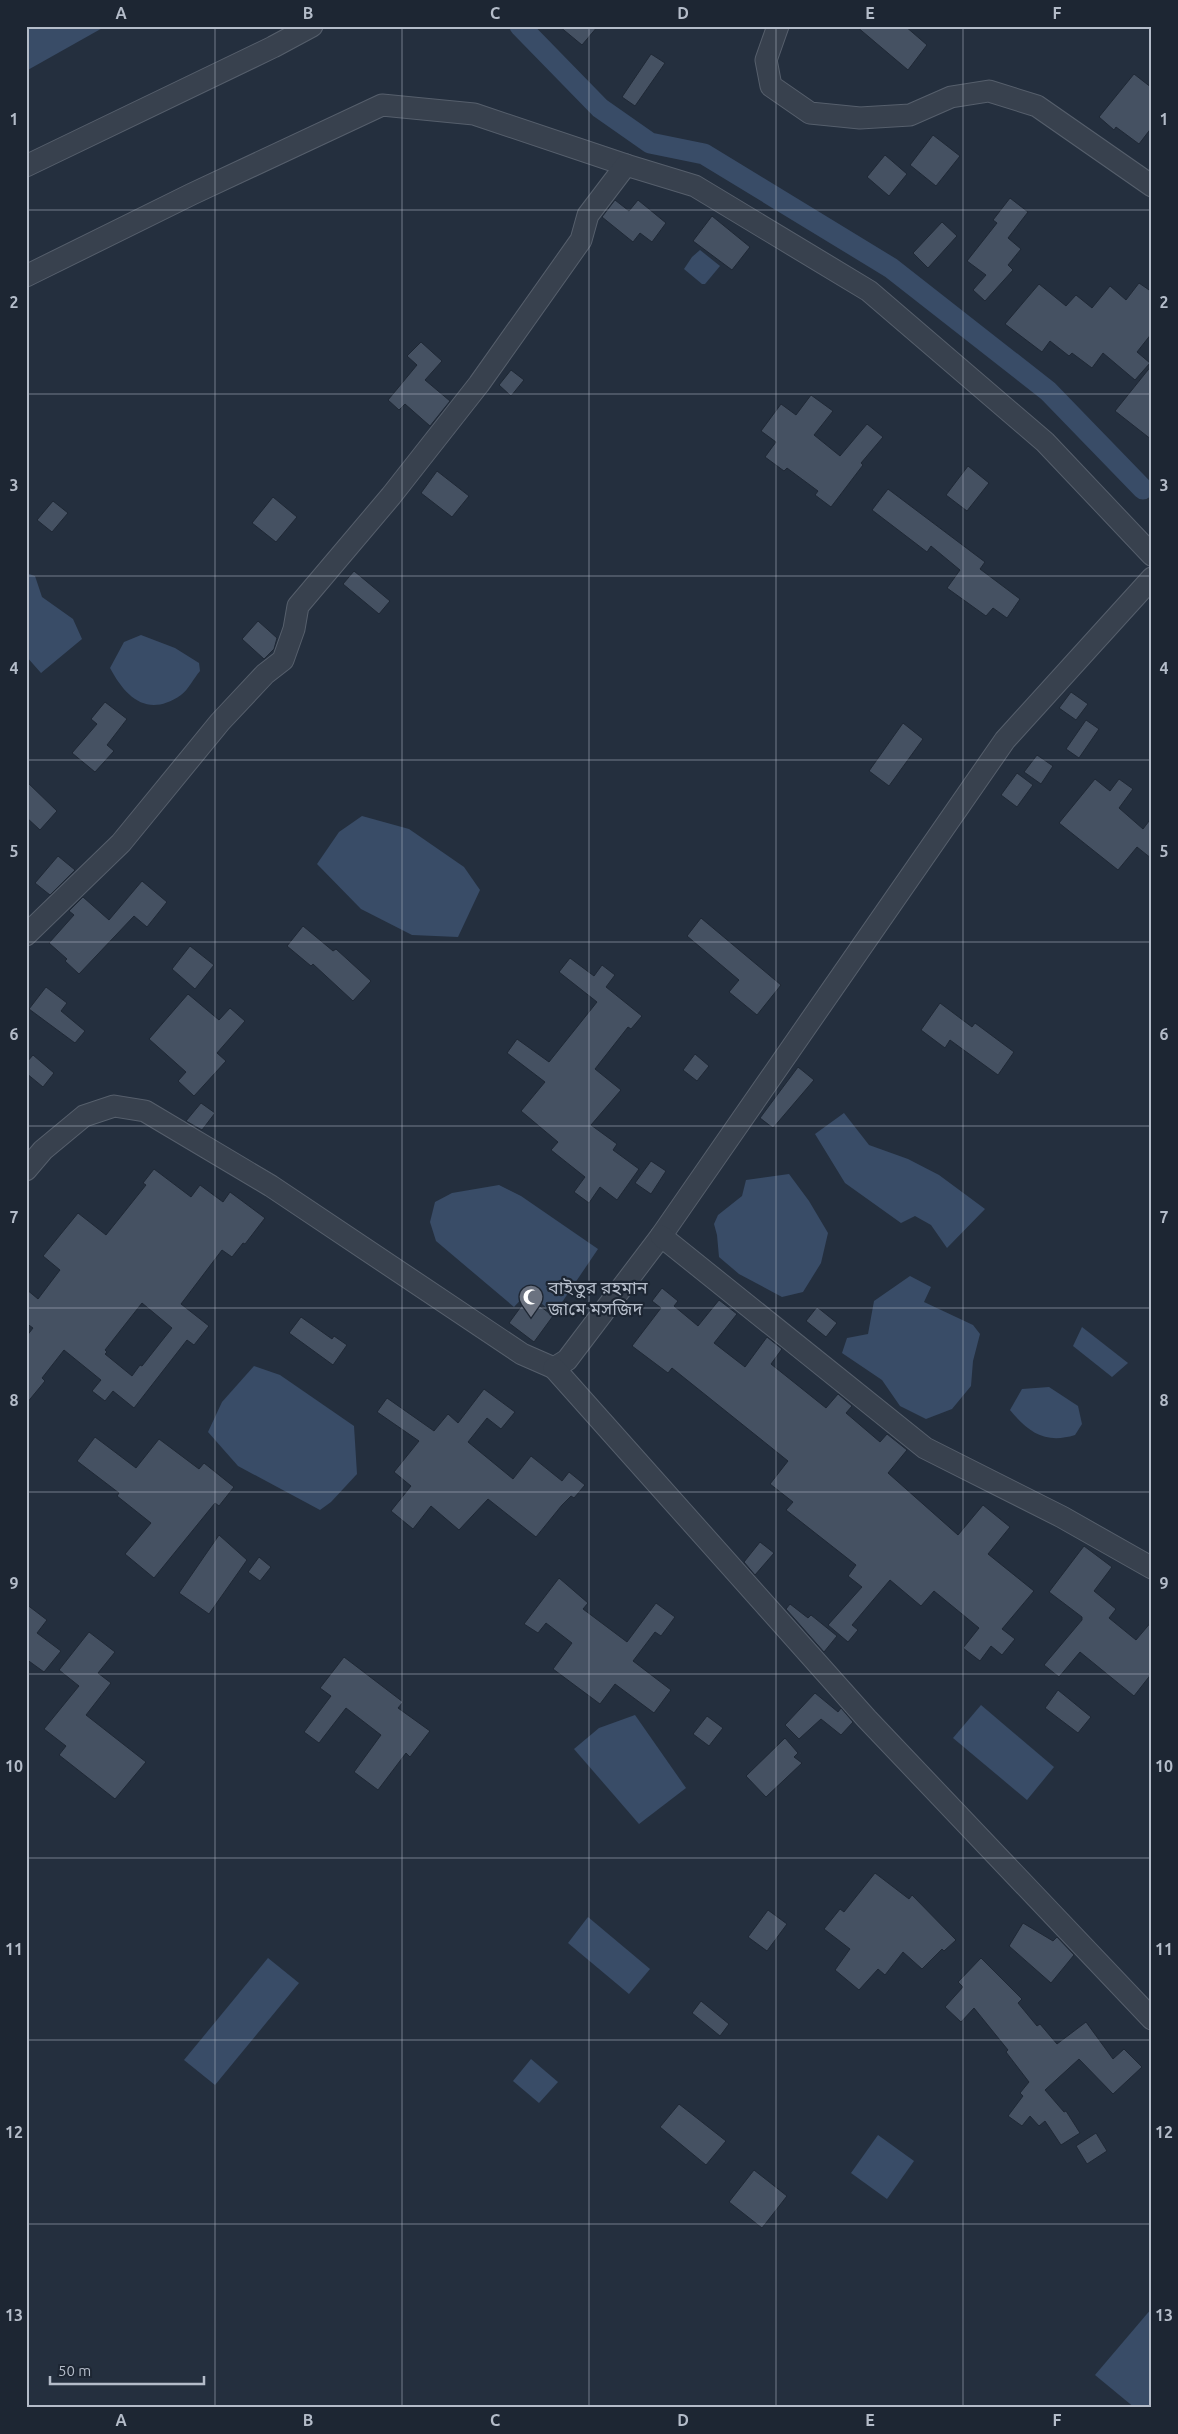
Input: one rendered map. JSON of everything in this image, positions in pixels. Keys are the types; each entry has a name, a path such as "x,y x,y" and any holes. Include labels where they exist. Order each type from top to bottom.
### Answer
{"street":[{"path":"26,166 264,52 312,26"},
{"path":"778,26 766,60 772,86 810,113 860,118 910,115 951,97 989,91 1037,106 1152,186"},
{"path":"26,276 192,194 382,105 474,114 695,186 869,291 1045,442 1152,555"},
{"path":"26,935 121,843 220,722 265,674 283,660 294,628 298,606 391,496 479,384 581,240 588,214 626,165"},
{"path":"554,1368 567,1360 661,1236 1005,740 1152,578"},
{"path":"26,1170 43,1150 84,1116 114,1106 145,1111 271,1186 522,1354 554,1368 867,1719 1152,2019"},
{"path":"661,1236 925,1448 1062,1517 1152,1568"}],"water":[{"path":"26,26 106,26 26,71"},
{"path":"700,250 720,266 705,284 702,284 684,269 692,257"},
{"path":"26,573 35,576 42,597 73,619 82,639 41,673 26,656"},
{"path":"141,635 175,648 199,663 200,671 189,687 184,693 169,702 158,705 139,701 123,688 110,668 124,642"},
{"path":"362,816 409,829 464,867 480,890 458,937 412,935 361,909 317,864 339,832"},
{"path":"844,1113 869,1145 908,1159 939,1175 985,1209 947,1248 931,1225 915,1216 901,1223 845,1183 815,1134"},
{"path":"789,1174 809,1201 828,1233 821,1263 803,1292 782,1297 739,1274 719,1257 714,1224 718,1215 742,1196 746,1180"},
{"path":"499,1185 521,1196 598,1249 554,1314 528,1292 514,1307 436,1241 430,1222 435,1202 452,1193"},
{"path":"910,1276 931,1287 924,1302 973,1325 980,1334 973,1361 971,1386 952,1409 926,1419 900,1406 882,1380 842,1353 847,1338 868,1334 874,1301"},
{"path":"1082,1327 1128,1363 1112,1377 1073,1346"},
{"path":"254,1366 280,1375 354,1426 357,1474 331,1502 320,1510 238,1466 208,1432 222,1402"},
{"path":"1049,1387 1078,1406 1082,1424 1075,1435 1055,1438 1039,1435 1024,1425 1010,1410 1022,1389"},
{"path":"981,1705 1054,1767 1027,1800 953,1738"},
{"path":"635,1715 686,1788 639,1824 574,1749 599,1728"},
{"path":"588,1917 650,1969 629,1994 568,1943"},
{"path":"268,1958 299,1983 215,2085 184,2060"},
{"path":"531,2059 558,2082 539,2103 513,2081"},
{"path":"878,2135 914,2161 887,2199 851,2173"},
{"path":"1152,2308 1152,2408 1135,2408 1095,2375"}],"building":[{"path":"559,26 598,26 582,45"},
{"path":"856,26 905,26 927,45 908,70"},
{"path":"651,54 665,63 635,106 622,97"},
{"path":"1134,74 1152,88 1152,127 1139,144 1116,127 1114,130 1099,117"},
{"path":"933,135 960,156 936,186 910,165"},
{"path":"885,155 907,174 889,196 867,177"},
{"path":"1010,198 1028,212 1008,238 1021,249 1008,265 1013,270 985,301 973,290 986,275 967,261 997,223 993,220"},
{"path":"615,200 629,211 638,200 666,223 652,242 640,233 633,242 602,217"},
{"path":"712,216 750,247 732,270 693,241"},
{"path":"942,222 957,236 928,268 913,253"},
{"path":"1139,283 1152,292 1152,333 1137,352 1150,363 1135,380 1103,353 1092,368 1072,353 1069,356 1050,341 1042,352 1005,324 1039,284 1066,306 1076,295 1092,308 1110,286 1126,300"},
{"path":"421,342 442,361 425,380 450,401 430,426 405,404 399,410 388,400 417,365 407,356"},
{"path":"1152,365 1152,440 1115,411"},
{"path":"511,370 524,380 511,396 499,385"},
{"path":"811,395 833,411 814,435 840,456 867,424 883,437 861,463 863,465 831,507 815,495 818,491 787,468 784,471 765,457 776,442 761,431 781,404 796,415"},
{"path":"968,466 989,483 967,511 946,495"},
{"path":"437,471 469,496 452,517 421,493"},
{"path":"888,489 985,562 980,569 1020,599 1007,618 993,608 986,616 947,588 960,570 931,546 927,552 872,510"},
{"path":"273,497 297,517 276,542 252,523"},
{"path":"53,501 68,513 52,532 37,520"},
{"path":"354,571 390,601 379,614 343,584"},
{"path":"258,621 277,638 274,649 264,659 242,639"},
{"path":"1071,692 1088,704 1076,720 1059,708"},
{"path":"105,702 127,719 107,745 114,751 95,772 72,753 97,724 91,719"},
{"path":"1086,720 1099,729 1079,758 1066,749"},
{"path":"903,723 923,739 889,786 869,771"},
{"path":"1037,755 1053,766 1041,784 1024,772"},
{"path":"1017,773 1033,785 1017,807 1001,795"},
{"path":"1095,779 1110,791 1119,779 1133,789 1119,808 1143,829 1152,817 1152,859 1137,847 1118,870 1059,823"},
{"path":"26,781 57,811 40,830 26,817"},
{"path":"58,856 75,870 50,895 35,883"},
{"path":"142,881 167,902 147,927 134,916 79,974 65,961 67,959 49,943 74,915 69,911 83,897 109,920"},
{"path":"701,918 781,985 757,1015 729,992 739,980 687,936"},
{"path":"303,926 333,951 336,949 371,981 353,1001 313,964 311,966 287,946"},
{"path":"190,946 214,965 195,989 172,969"},
{"path":"570,958 594,976 602,965 615,975 606,987 642,1016 631,1029 628,1027 595,1069 621,1090 591,1125 617,1144 613,1150 639,1169 617,1200 600,1187 589,1203 574,1192 585,1177 551,1150 558,1142 521,1111 545,1082 507,1053 517,1039 549,1062 597,1002 559,972"},
{"path":"46,987 67,1003 61,1011 85,1031 75,1043 29,1009"},
{"path":"188,994 219,1020 230,1008 245,1021 217,1053 226,1061 194,1096 178,1081 186,1072 149,1039"},
{"path":"940,1003 972,1027 975,1023 1014,1052 998,1075 950,1040 945,1048 921,1030"},
{"path":"695,1054 709,1066 697,1081 683,1070"},
{"path":"33,1055 54,1073 43,1087 26,1073 26,1063"},
{"path":"798,1067 814,1080 773,1128 760,1118"},
{"path":"201,1103 215,1113 202,1130 186,1121"},
{"path":"651,1161 666,1171 651,1194 635,1183"},
{"path":"154,1169 191,1197 200,1185 223,1202 230,1192 265,1218 245,1244 243,1243 232,1257 222,1250 181,1304 209,1326 194,1345 187,1340 134,1408 113,1391 105,1401 92,1391 101,1380 64,1350 42,1378 45,1381 26,1404 26,1337 33,1328 26,1323 26,1289 38,1299 60,1270 43,1256 78,1213 106,1235 146,1185 143,1183","holes":["142,1303 172,1328 132,1376 105,1354 107,1352 105,1350"]},
{"path":"662,1288 678,1301 674,1306 698,1326 719,1300 737,1314 714,1343 745,1367 767,1337 782,1349 771,1364 826,1408 838,1394 852,1406 846,1413 880,1442 887,1434 907,1450 888,1473 958,1535 983,1505 1010,1527 988,1554 1034,1591 1002,1629 1015,1639 1002,1655 991,1646 980,1661 963,1648 979,1628 934,1591 921,1606 890,1580 852,1625 858,1630 848,1642 828,1625 862,1587 848,1576 856,1565 786,1510 793,1502 770,1484 788,1461 672,1368 668,1373 632,1346 661,1308 652,1301"},
{"path":"528,1297 553,1316 534,1342 509,1323"},
{"path":"817,1307 837,1323 826,1337 806,1321"},
{"path":"301,1317 332,1339 334,1336 347,1345 333,1365 289,1333"},
{"path":"484,1389 515,1412 501,1429 487,1418 468,1442 513,1479 531,1456 562,1481 569,1472 585,1485 574,1498 571,1496 562,1505 536,1537 488,1499 459,1530 431,1506 413,1529 391,1511 411,1486 394,1472 419,1441 377,1412 387,1398 434,1431 448,1414 458,1423"},
{"path":"95,1437 136,1468 159,1439 199,1469 204,1463 234,1487 219,1506 215,1503 154,1578 125,1554 151,1523 117,1496 119,1493 77,1461"},
{"path":"219,1535 247,1560 209,1614 179,1593"},
{"path":"760,1542 774,1553 755,1575 744,1562"},
{"path":"1084,1546 1112,1567 1094,1591 1116,1609 1109,1618 1136,1640 1152,1621 1152,1673 1134,1696 1080,1652 1059,1677 1044,1665 1082,1620 1082,1617 1049,1592"},
{"path":"259,1557 271,1567 260,1581 248,1572"},
{"path":"559,1578 588,1603 583,1609 627,1642 656,1603 675,1617 661,1636 655,1632 633,1661 671,1690 654,1713 615,1684 600,1704 553,1669 572,1643 546,1623 538,1633 524,1624"},
{"path":"26,1604 47,1620 37,1633 61,1651 44,1672 26,1659"},
{"path":"790,1604 808,1618 811,1615 837,1636 824,1652 786,1609"},
{"path":"89,1632 115,1652 98,1673 111,1683 86,1715 146,1762 115,1799 59,1755 66,1746 44,1729 79,1686 59,1670"},
{"path":"344,1657 403,1702 398,1708 430,1731 410,1757 406,1753 378,1790 354,1772 381,1735 346,1708 319,1743 304,1732 331,1696 320,1688"},
{"path":"1058,1690 1091,1717 1078,1733 1045,1708"},
{"path":"815,1693 838,1712 841,1708 853,1722 841,1735 821,1719 799,1739 785,1725"},
{"path":"707,1716 723,1728 709,1746 693,1734"},
{"path":"785,1738 798,1753 794,1757 802,1763 766,1797 746,1776"},
{"path":"875,1873 909,1899 912,1895 956,1940 944,1951 942,1949 922,1969 903,1952 885,1975 878,1969 859,1990 835,1970 850,1949 824,1929 840,1909 844,1912"},
{"path":"768,1910 787,1924 767,1951 748,1937"},
{"path":"1023,1923 1053,1941 1057,1937 1074,1955 1051,1983 1009,1946"},
{"path":"981,1958 1022,1999 1018,2003 1037,2026 1040,2024 1057,2044 1086,2022 1113,2059 1124,2049 1142,2067 1113,2094 1079,2059 1045,2090 1064,2112 1066,2111 1080,2133 1061,2145 1045,2121 1039,2126 1030,2116 1022,2126 1008,2116 1023,2096 1020,2093 1029,2082 1006,2052 1008,2050 974,2008 961,2022 945,2007 963,1987 958,1982"},
{"path":"701,2001 729,2024 720,2036 692,2013"},
{"path":"679,2104 726,2141 706,2165 660,2127"},
{"path":"1096,2133 1107,2151 1087,2164 1076,2146"},
{"path":"754,2170 787,2196 762,2228 729,2202"}],"waterway":[{"path":"520,26 600,108 650,143 704,154 891,268 1048,391 1143,489"}],"place":[{"name":"বাইতুর রহমান জা‌মে মস‌জিদ","path":"531,1318"}]}
